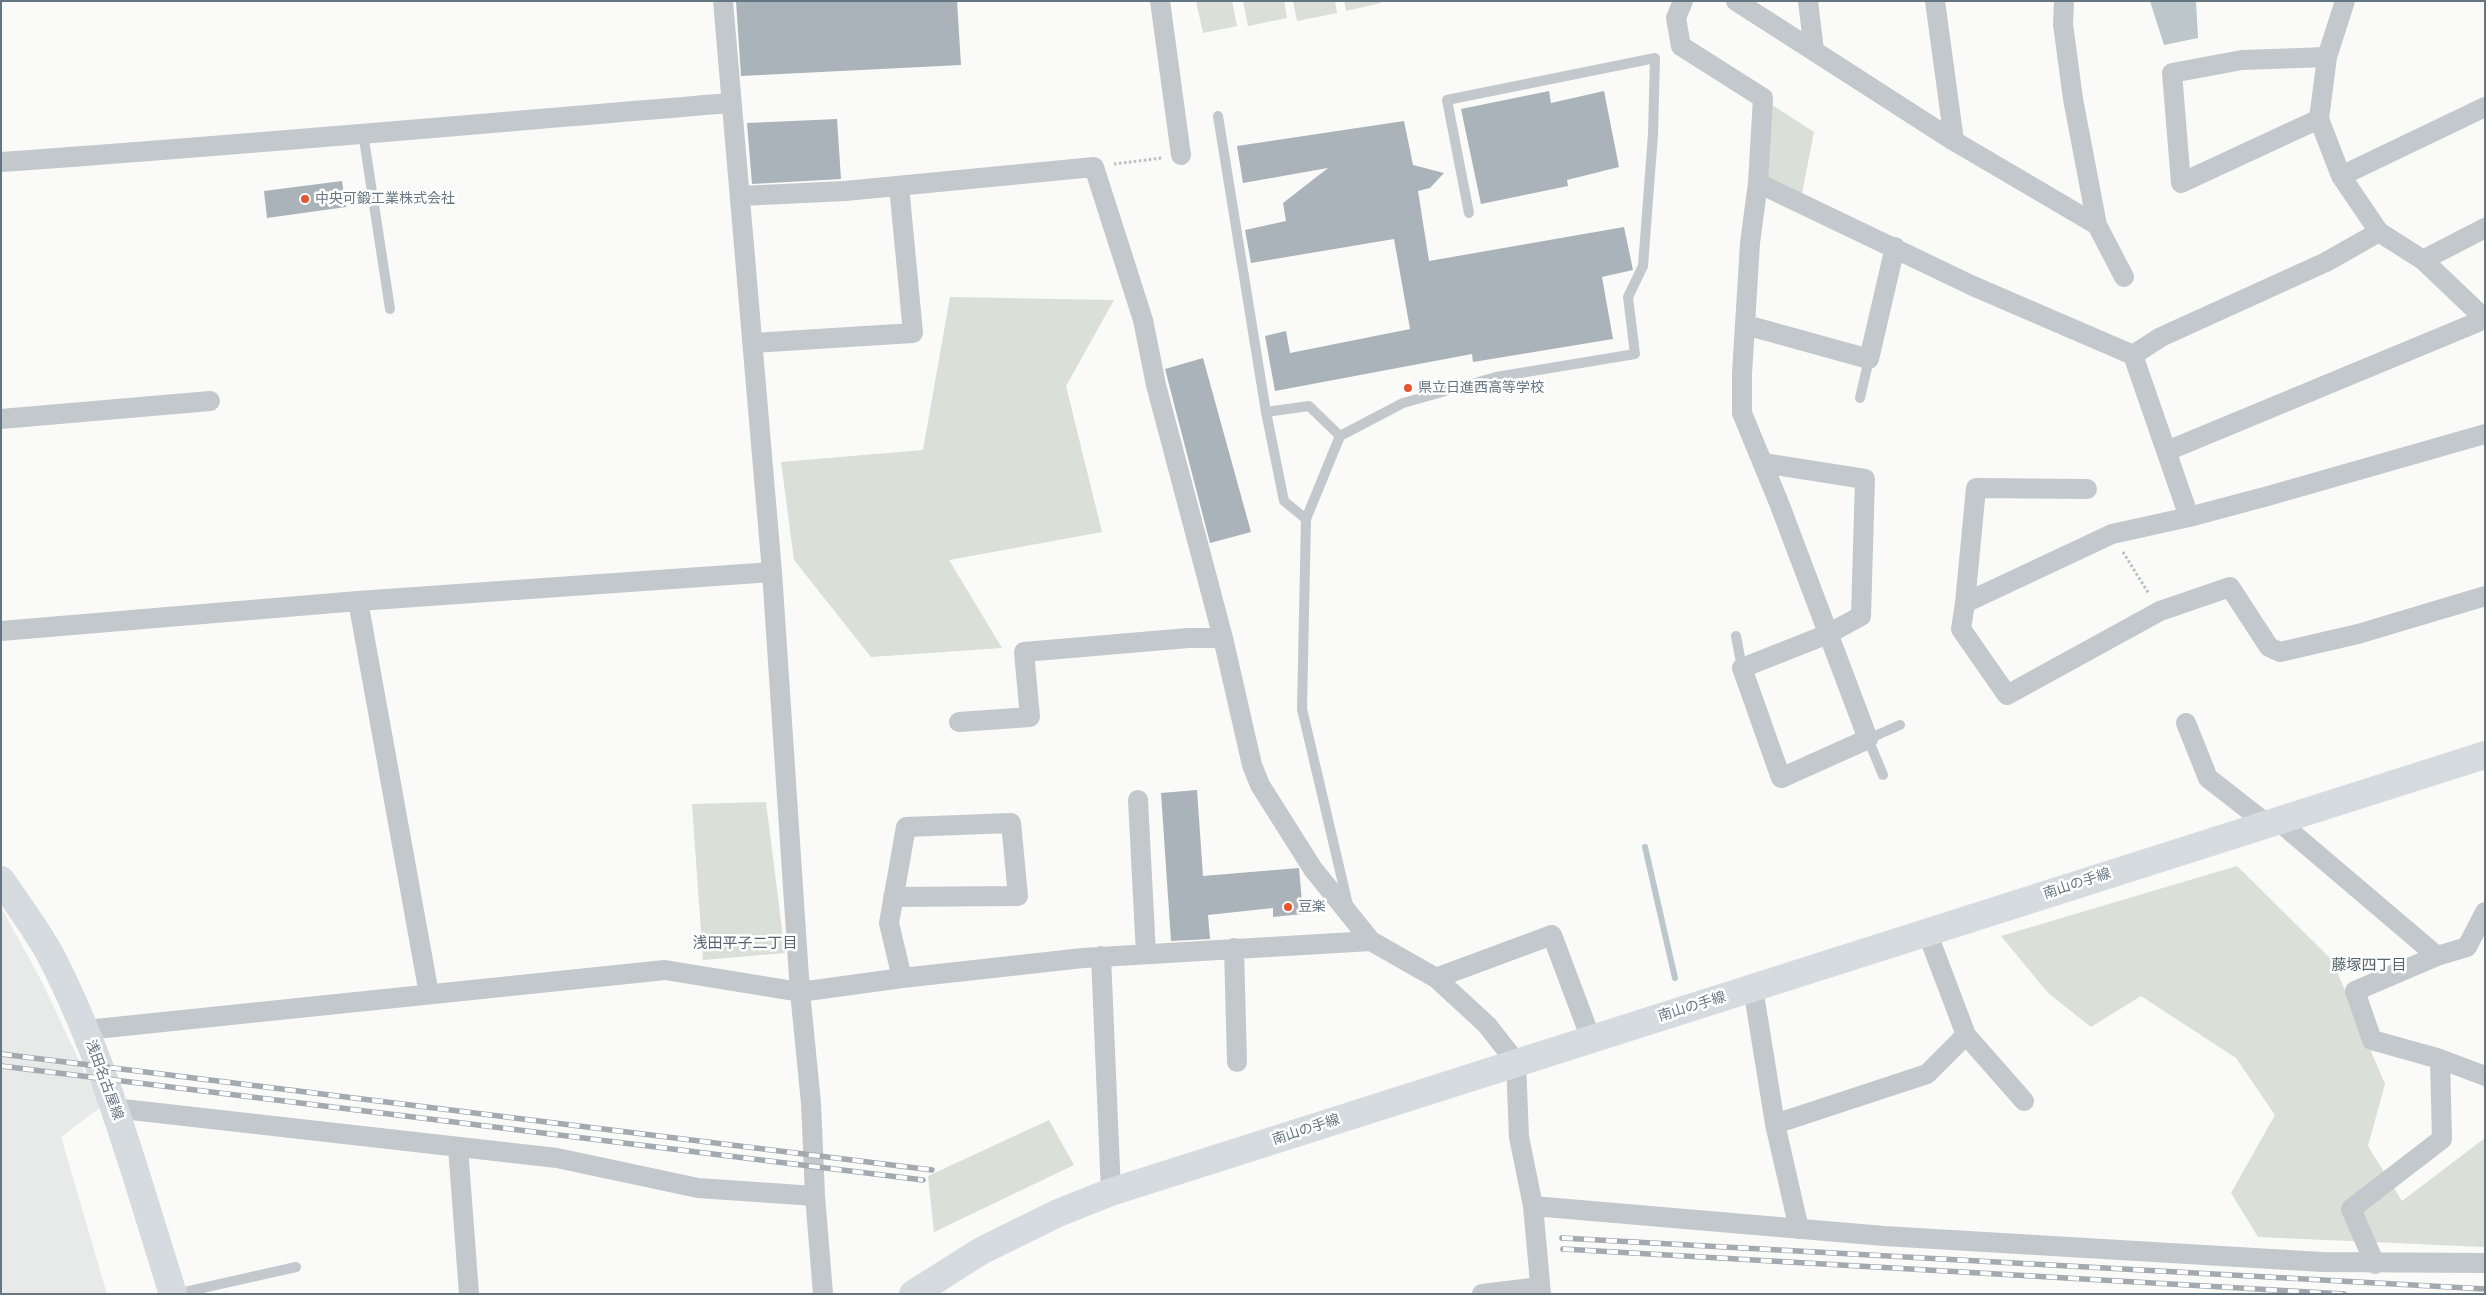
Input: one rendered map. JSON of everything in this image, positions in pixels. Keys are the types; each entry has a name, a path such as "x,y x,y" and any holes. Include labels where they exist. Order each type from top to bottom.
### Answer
{"street":[{"path":"723,1 730,103 741,196 772,572 800,992 811,1103 815,1191 823,1294"},
{"path":"1160,1 1181,155"},
{"path":"1683,1 1676,18 1681,46 1763,98 1758,183 1750,243 1742,413 1763,463 1828,634 1868,739 1781,778 1742,668 1828,634 1861,616 1865,479 1763,463"},
{"path":"1736,1 1954,141 2097,225"},
{"path":"1808,1 1814,51"},
{"path":"1935,1 1954,141"},
{"path":"2064,1 2063,24 2073,99 2097,225 2124,277"},
{"path":"2167,451 2485,319 2423,260 2379,232 2340,176 2319,119 2327,57 2345,1"},
{"path":"2319,119 2181,184 2172,73 2242,60 2327,57"},
{"path":"1,162 261,144 363,133 730,103"},
{"path":"2340,176 2485,107"},
{"path":"741,196 899,186 1094,167 1143,320 1156,385 1223,638 1252,765 1260,785 1312,869 1371,941 1436,978 1487,1025 1516,1062 1519,1137 1532,1206 1541,1290 1482,1294"},
{"path":"1758,183 1973,286 2132,355 2189,517"},
{"path":"753,343 913,333 899,186"},
{"path":"2423,260 2485,228"},
{"path":"2132,355 2161,337 2326,262 2379,232"},
{"path":"1746,325 1869,359 1895,247"},
{"path":"1,419 210,401"},
{"path":"1965,603 2112,534 2189,517 2485,434"},
{"path":"2087,489 1976,488 1962,629 2007,696 2160,611 2230,587 2269,647 2280,652 2358,634 2485,596"},
{"path":"1,631 358,601 772,572"},
{"path":"358,601 429,994"},
{"path":"959,722 1030,717 1024,652 1188,638 1223,638"},
{"path":"2186,723 2208,778 2272,822 2437,956"},
{"name":"南山の手線","path":"913,1294 981,1251 1058,1212 1111,1192 2485,755"},
{"path":"1138,800 1146,954"},
{"path":"893,897 1018,896 1011,823 906,826 888,923 902,978"},
{"name":"浅田名古屋線","path":"1,880 50,955 86,1030 114,1108 174,1294"},
{"path":"2485,912 2467,946 2437,956 2356,991 2372,1040 2440,1059 2485,1076"},
{"path":"1926,932 1966,1035 2024,1101"},
{"path":"1436,978 1552,935 1591,1039"},
{"path":"86,1030 665,970 800,992 902,978 1101,956 1371,941"},
{"path":"1234,948 1236,1062"},
{"path":"1101,956 1111,1192"},
{"path":"1753,988 1776,1124 1799,1229"},
{"path":"1776,1124 1927,1074 1966,1035"},
{"path":"2374,1264 2351,1209 2442,1139 2440,1059"},
{"path":"114,1108 557,1158 698,1188 815,1191"},
{"path":"458,1147 469,1294"},
{"path":"1532,1206 1894,1236 2374,1264 2485,1263"}],"lane":[{"path":"1350,915 1302,709 1306,520 1340,436 1403,403 1496,377 1635,354 1628,297 1643,266 1655,58 1447,100 1469,214"},
{"path":"1218,116 1266,412 1284,501 1306,520"},
{"path":"363,133 390,309"},
{"path":"1860,398 1869,359"},
{"path":"1266,412 1309,406 1340,436"},
{"path":"1736,636 1742,668"},
{"path":"1882,775 1868,739 1900,725"},
{"path":"174,1294 296,1267"}],"path":[{"path":"1094,167 1153,159"},
{"path":"2112,534 2160,611"}],"shaded area":[{"path":"1196,1 1232,1 1237,26 1203,33"},
{"path":"1243,1 1284,1 1287,18 1248,26"},
{"path":"1293,1 1335,1 1337,13 1297,21"},
{"path":"1344,1 1381,1 1381,3 1346,11"},
{"path":"2150,1 2196,1 2198,38 2164,45"},
{"path":"1766,101 1814,132 1801,199 1761,181"},
{"path":"950,297 1114,300 1066,386 1102,532 949,560 1002,648 871,657 794,560 781,462 923,450"},
{"path":"766,802 785,953 703,960 692,804"},
{"path":"2237,866 2332,960 2385,1084 2368,1146 2402,1201 2485,1138 2485,1247 2258,1237 2231,1193 2275,1115 2236,1058 2141,996 2091,1027 2048,993 2001,936"},
{"path":"1,907 42,982 101,1107 61,1137 107,1294 1,1294"},
{"path":"1049,1120 1074,1165 934,1232 928,1176"}],"building":[{"path":"736,1 957,1 961,65 741,76"},
{"path":"1549,91 1551,103 1604,91 1619,167 1567,180 1568,186 1481,204 1461,109"},
{"path":"837,119 841,179 752,184 747,123"},
{"path":"1404,121 1413,165 1444,173 1430,188 1418,191 1429,261 1624,227 1633,270 1602,277 1613,339 1473,362 1472,354 1275,391 1265,336 1286,331 1290,353 1410,329 1394,239 1251,263 1245,230 1286,221 1283,203 1328,168 1243,183 1237,146"},
{"name":"中央可鍛工業株式会社","path":"342,181 346,207 267,218 264,191"},
{"path":"1203,358 1251,532 1210,543 1165,369"},
{"path":"1197,790 1203,876 1299,868 1303,914 1273,917 1273,908 1208,915 1210,939 1171,941 1161,793"}],"waterway":[{"path":"1645,847 1675,978"}],"railway":[{"path":"1,1054 932,1170"},
{"path":"1,1066 923,1180"},
{"path":"1562,1238 2485,1289"},
{"path":"1563,1249 2344,1294"}],"place":[{"name":"中央可鍛工業株式会社","path":"305,199"},
{"name":"県立日進西高等学校","path":"1408,388"},
{"name":"豆楽","path":"1288,907"}],"district":[{"name":"浅田平子二丁目","path":"745,944"},
{"name":"藤塚四丁目","path":"2369,966"}]}
